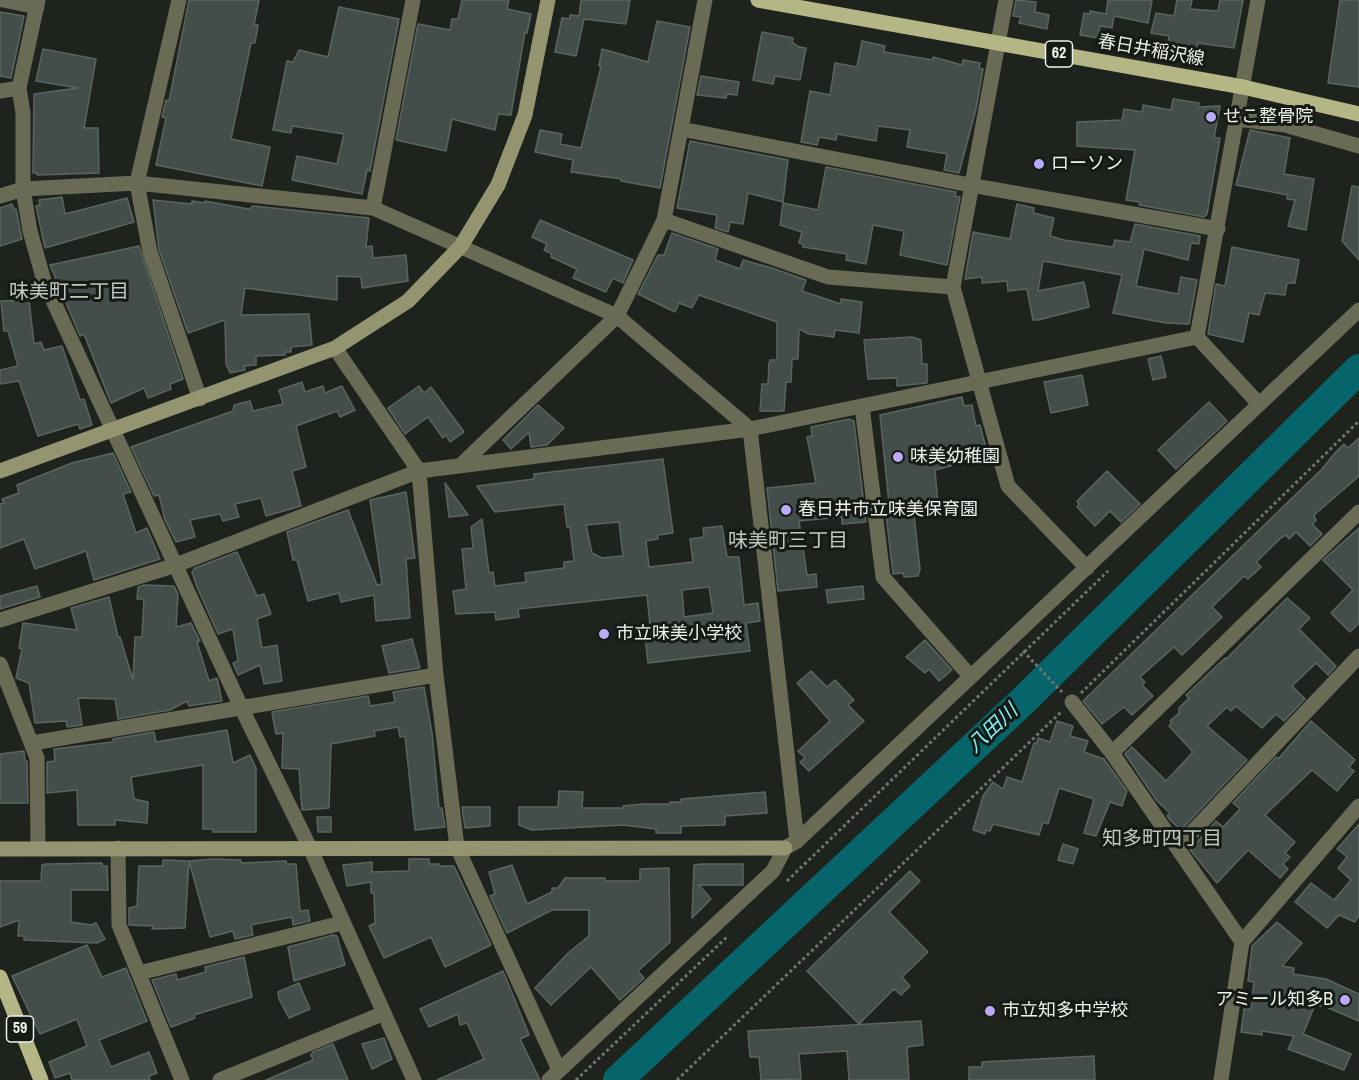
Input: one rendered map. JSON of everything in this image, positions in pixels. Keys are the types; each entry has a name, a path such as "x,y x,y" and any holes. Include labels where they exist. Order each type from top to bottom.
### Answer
{"main road":[{"name":"春日井稲沢線","path":"758,0 1243,87 1359,114"},
{"name":"59","path":"0,977 41,1080"}],"street":[{"path":"3,0 38,4 19,88 23,113 23,189 30,231 44,281 111,430 310,848 382,1014 414,1080"},
{"path":"178,0 137,183 150,252 200,399"},
{"path":"373,208 413,0"},
{"path":"0,471 335,348 408,301 461,246 498,185 525,115 548,0"},
{"path":"462,464 617,316 664,220 705,0"},
{"path":"1006,0 970,185 953,287 1008,486 1087,568"},
{"path":"1197,337 1258,0"},
{"path":"0,92 19,88"},
{"path":"1237,119 1285,125 1359,146"},
{"path":"681,129 970,185 1218,229"},
{"path":"0,196 23,189 137,183 373,208 617,316 750,429 791,845"},
{"path":"664,220 828,278 953,287"},
{"path":"335,348 419,471 436,675 457,847 554,1075 773,871 791,845 1359,310"},
{"path":"0,620 176,565 419,471 750,429 1197,337"},
{"path":"1197,337 1259,404"},
{"path":"862,406 883,577 970,676"},
{"path":"1112,753 1359,512"},
{"path":"1178,846 1359,656"},
{"path":"0,664 37,758 38,848"},
{"path":"32,743 436,675"},
{"path":"1069,700 1112,753 1242,942"},
{"path":"1221,1080 1242,942 1359,806"},
{"path":"0,849 791,845"},
{"path":"118,848 119,925 182,1080"},
{"path":"139,973 342,923"},
{"path":"220,1080 382,1014"}],"path":[{"path":"677,1080 1359,422"},
{"path":"786,881 1110,569"},
{"path":"1024,653 1069,700"},
{"path":"576,1080 736,929"}],"building":[{"path":"189,0 259,0 254,25 258,25 255,43 251,43 231,139 270,147 262,186 156,165 166,118 162,117 166,100 169,101"},
{"path":"462,0 509,0 507,9 531,14 527,33 525,32 511,115 498,114 495,130 452,119 446,151 396,140 418,24 450,30 452,19 458,19"},
{"path":"581,0 630,0 626,24 584,19 576,56 555,52 562,18 570,19 570,15 579,16"},
{"path":"1016,0 1036,2 1035,12 1049,15 1047,29 1019,23 1021,17 1013,16"},
{"path":"1108,0 1152,0 1148,23 1114,16 1112,28 1100,26 1098,38 1080,35 1084,13 1090,14 1090,11 1106,14"},
{"path":"1177,0 1192,0 1190,9 1218,11 1220,0 1243,0 1234,48 1198,43 1196,56 1167,51 1169,36 1151,33 1156,13 1174,16"},
{"path":"1340,0 1359,0 1359,87 1328,83"},
{"path":"339,7 399,19 370,171 367,170 362,194 292,180 297,156 337,164 344,134 292,126 291,133 273,130 287,61 293,62 299,50 328,57"},
{"path":"0,12 24,16 11,78 0,76"},
{"path":"657,21 690,27 660,188 621,181 621,179 571,172 573,160 535,152 540,130 562,134 560,144 581,148 601,67 599,66 602,49 648,62"},
{"path":"762,32 793,38 792,42 799,47 806,48 800,80 775,76 773,84 753,80"},
{"path":"862,41 885,46 884,52 933,60 933,57 962,65 963,60 980,63 979,68 983,69 976,109 959,173 944,170 947,154 907,147 910,130 878,126 876,141 837,134 836,140 819,137 817,145 801,142 810,91 830,95 835,63 857,67"},
{"path":"43,49 96,59 84,128 98,128 99,173 37,175 33,173 34,94 78,88 36,81"},
{"path":"701,76 739,82 737,95 727,94 726,98 697,95"},
{"path":"1173,99 1199,103 1198,107 1220,106 1214,138 1220,138 1207,214 1204,217 1139,205 1140,202 1126,200 1135,150 1077,146 1077,122 1122,120 1124,109 1142,112 1143,105 1171,110"},
{"path":"1250,130 1290,138 1284,174 1314,179 1306,230 1288,226 1295,200 1287,199 1288,195 1236,185"},
{"path":"690,141 788,160 783,202 748,193 743,224 730,222 728,232 715,228 717,215 677,208"},
{"path":"826,167 956,192 955,196 960,197 947,265 900,255 904,231 873,225 866,264 846,260 847,254 803,247 803,244 799,243 802,232 780,225 783,203 818,210"},
{"path":"1352,186 1359,187 1359,260 1342,241"},
{"path":"62,197 65,214 127,198 134,222 45,248 36,206 40,205 39,200"},
{"path":"153,200 192,204 192,201 205,203 205,201 249,209 253,206 369,218 366,247 372,246 373,258 406,255 408,281 362,288 361,277 337,276 337,300 245,288 241,315 309,314 312,345 291,347 291,352 285,352 285,355 256,356 256,365 244,366 245,370 230,373 226,364 225,320 188,333 159,250"},
{"path":"12,204 16,209 22,239 0,246 0,208"},
{"path":"1017,204 1034,208 1033,213 1054,218 1050,236 1064,240 1113,247 1115,240 1130,242 1135,224 1200,236 1199,244 1191,243 1188,260 1144,249 1136,286 1178,294 1181,277 1197,280 1189,324 1166,323 1113,313 1122,275 1043,261 1038,291 1084,282 1089,307 1038,320 1033,320 1027,289 1008,291 1007,281 982,283 982,277 965,279 973,232 1010,239"},
{"path":"540,220 633,260 623,283 613,278 606,292 573,278 577,269 551,257 552,254 544,250 547,244 532,237"},
{"path":"672,233 718,249 715,260 740,269 743,260 772,268 806,280 802,291 841,304 841,299 862,302 859,333 835,330 834,337 809,334 799,329 798,359 792,359 791,382 786,382 784,411 760,411 762,384 768,384 770,360 777,360 777,322 699,295 692,308 679,303 675,312 638,294 658,255 664,255"},
{"path":"139,246 183,379 170,384 171,389 148,398 144,388 111,403 84,334 80,336 50,265"},
{"path":"1232,247 1299,260 1295,283 1287,283 1285,295 1265,293 1259,315 1249,313 1243,342 1208,334 1216,284 1225,286"},
{"path":"29,300 34,344 41,342 44,350 62,346 80,400 84,399 92,425 80,429 78,424 38,436 19,381 0,384 0,370 18,366 8,331 4,331 1,301"},
{"path":"912,337 921,340 922,364 927,364 927,383 897,386 897,378 868,379 864,340"},
{"path":"1161,356 1166,377 1153,380 1148,359"},
{"path":"1082,375 1088,405 1051,413 1044,382"},
{"path":"302,382 305,392 323,386 325,393 342,386 355,410 340,417 337,411 296,426 306,467 292,471 301,506 266,516 261,498 235,504 239,517 223,521 220,514 190,520 195,537 176,542 165,520 159,495 154,496 131,447 233,411 234,405 250,401 253,411 283,404 279,390"},
{"path":"419,386 424,393 431,387 464,432 450,442 446,435 443,438 428,417 405,434 388,408"},
{"path":"962,397 964,406 972,405 976,426 980,425 988,456 935,470 938,505 913,507 920,569 918,576 904,577 903,573 893,574 886,514 890,513 880,415"},
{"path":"1209,402 1227,421 1176,469 1158,450"},
{"path":"538,405 564,428 547,445 531,447 529,432 511,449 503,440"},
{"path":"849,419 854,421 866,522 842,524 842,517 799,521 807,575 816,574 817,587 778,591 767,488 816,483 807,437 812,436 811,427"},
{"path":"1359,438 1359,476 1314,515 1316,521 1312,524 1322,534 1310,546 1296,532 1289,539 1286,535 1281,538 1256,562 1261,567 1248,579 1244,576 1212,607 1222,617 1182,655 1174,647 1140,677 1145,682 1142,685 1153,696 1132,715 1124,707 1102,724 1083,701 1322,469 1344,444 1348,448"},
{"path":"113,453 131,492 123,494 136,533 147,528 160,559 94,580 86,551 35,569 24,539 0,548 0,504 4,503 2,499 19,493 17,485 72,463"},
{"path":"663,459 673,533 658,535 658,539 646,541 649,567 693,562 690,539 704,537 703,528 722,526 727,557 739,557 744,605 758,603 760,621 746,623 750,651 648,663 645,636 651,635 647,595 518,609 519,617 496,620 495,612 456,614 453,591 466,589 462,549 473,548 471,527 482,519 489,573 493,572 495,586 526,582 525,573 564,568 564,562 574,561 570,527 567,527 564,504 495,512 477,486 534,479 534,474","holes":["619,522 623,556 602,558 592,553 586,525","709,587 713,613 684,617 682,590"]},
{"path":"1107,471 1140,504 1121,522 1110,511 1095,526 1077,507 1079,504 1077,501"},
{"path":"445,483 468,515 449,517"},
{"path":"406,492 415,558 406,559 410,618 376,621 374,595 341,602 339,593 308,601 297,560 293,560 287,532 348,510 377,585 382,584 370,500"},
{"path":"1359,528 1359,623 1350,632 1331,613 1353,590 1323,560"},
{"path":"237,552 257,596 264,594 271,614 257,619 262,648 277,645 282,681 264,684 260,665 238,675 233,663 238,661 233,629 218,634 197,587 192,572 195,568"},
{"path":"144,585 174,586 178,594 176,627 191,623 200,641 197,642 209,681 217,678 222,701 189,706 187,701 170,710 118,719 115,699 78,698 82,725 67,727 66,721 35,723 29,683 16,678 22,649 19,648 23,623 77,630 71,608 109,597 118,637 120,637 133,680 135,637 142,637 144,599 137,599 138,587"},
{"path":"37,586 40,597 0,609 0,596"},
{"path":"863,586 864,599 828,603 826,590"},
{"path":"1287,598 1310,618 1299,629 1336,666 1328,675 1316,663 1292,686 1305,699 1284,721 1276,714 1262,728 1236,706 1231,711 1227,707 1207,726 1247,760 1181,830 1167,816 1170,813 1157,801 1125,754 1132,747 1166,781 1193,752 1169,726 1172,723 1170,721 1179,713 1179,708 1189,698 1186,695"},
{"path":"412,639 420,668 389,673 382,646"},
{"path":"925,640 952,670 939,681 929,669 925,673 906,657"},
{"path":"811,671 827,687 835,680 854,700 848,705 864,721 809,771 800,762 805,758 798,751 830,721 797,683"},
{"path":"424,687 432,733 439,808 442,808 445,827 415,830 405,736 400,737 398,727 374,731 375,736 331,744 329,808 302,810 299,769 282,768 283,733 276,734 272,712 368,696 370,706 395,702 393,692"},
{"path":"1057,721 1073,726 1070,736 1088,741 1084,752 1104,759 1127,791 1122,806 1110,802 1096,836 1084,833 1094,799 1059,788 1048,824 1043,822 1039,835 993,824 990,831 986,830 985,834 973,830 983,796 993,782 1003,789 1007,777 1022,782 1034,743 1037,743 1038,738 1050,742"},
{"path":"1311,721 1355,760 1349,767 1354,771 1337,791 1312,770 1265,815 1295,842 1285,853 1290,857 1283,864 1288,869 1280,878 1248,850 1217,883 1190,850 1216,821 1223,827 1240,809 1233,803 1276,757 1278,759"},
{"path":"227,730 233,763 250,755 256,768 256,832 213,832 213,829 203,829 203,765 131,777 134,799 148,802 147,823 115,820 115,825 78,825 77,790 47,793 47,762 55,761 54,749 113,742 113,739 154,732 156,742"},
{"path":"24,751 25,761 27,761 28,803 0,803 0,754"},
{"path":"559,791 583,792 582,808 623,808 623,806 642,804 670,804 670,802 681,802 681,799 765,792 767,813 725,816 725,825 681,826 681,833 656,833 656,829 623,825 532,830 519,825 519,807 558,807"},
{"path":"462,807 490,807 490,826 465,828"},
{"path":"317,817 331,817 331,832 318,832"},
{"path":"1359,824 1359,915 1355,922 1339,915 1327,928 1295,902 1311,883 1334,900 1351,880 1338,868 1347,857 1337,849"},
{"path":"1063,844 1078,849 1073,864 1058,860"},
{"path":"409,859 429,859 429,864 454,866 491,945 445,967 431,937 384,958 369,926 375,923 374,893 371,893 371,882 347,886 343,865 372,862 372,872 409,871"},
{"path":"163,860 189,861 185,928 152,929 153,926 129,925 129,908 137,906 139,866 163,866"},
{"path":"241,860 241,863 286,861 286,864 296,864 300,911 308,910 310,921 293,925 292,917 251,925 253,935 235,939 233,931 210,937 189,861"},
{"path":"102,863 102,866 107,866 108,890 71,890 71,922 91,925 96,923 105,939 97,943 24,940 24,936 18,936 19,920 0,927 0,881 41,881 42,865 46,864"},
{"path":"743,864 743,885 699,885 711,899 692,918 694,865"},
{"path":"512,865 527,904 552,892 552,888 558,888 565,878 640,881 640,869 669,868 670,942 638,971 644,978 620,1000 591,967 551,1005 535,988 568,953 589,936 589,910 552,910 507,933 490,896 495,894 489,872"},
{"path":"910,871 920,881 889,912 928,952 902,977 910,986 901,995 894,989 859,1024 807,971"},
{"path":"1277,922 1302,943 1282,966 1294,968 1293,974 1326,979 1359,994 1359,1021 1326,1007 1315,1005 1303,1034 1351,1054 1344,1070 1288,1049 1294,1036 1262,1031 1262,1035 1241,1032 1244,1009 1251,1009 1254,982 1248,981 1252,946"},
{"path":"333,935 337,936 345,965 294,981 288,947"},
{"path":"87,945 102,977 126,968 147,1021 99,1040 111,1067 149,1052 157,1073 149,1076 150,1080 72,1080 70,1073 55,1078 49,1062 87,1046 77,1019 40,1034 12,976"},
{"path":"244,957 252,997 194,1015 195,1018 171,1027 152,980 176,974 177,980 206,972 205,967"},
{"path":"503,971 529,1035 520,1039 540,1080 437,1080 484,1059 467,1023 460,1025 458,1014 429,1027 420,1009"},
{"path":"299,983 310,1009 289,1018 279,999 278,992"},
{"path":"921,1021 923,1045 907,1047 909,1080 849,1080 847,1051 799,1054 801,1079 761,1080 759,1057 750,1057 748,1031"},
{"path":"384,1038 392,1059 372,1069 362,1044"},
{"path":"333,1044 348,1080 266,1080 313,1060 311,1055 313,1052"},
{"path":"1094,1056 1095,1080 969,1080 969,1067 982,1067 982,1062"}],"waterway":[{"name":"八田川","path":"618,1080 1025,699 1359,369"}],"place":[{"name":"せこ整骨院","path":"1211,117"},
{"name":"ローソン","path":"1039,164"},
{"name":"味美幼稚園","path":"898,457"},
{"name":"春日井市立味美保育園","path":"786,510"},
{"name":"市立味美小学校","path":"604,634"},
{"name":"アミール知多B","path":"1345,1000"},
{"name":"市立知多中学校","path":"990,1011"}],"district":[{"name":"味美町二丁目","path":"69,293"},
{"name":"味美町三丁目","path":"788,542"},
{"name":"知多町四丁目","path":"1162,840"}]}
